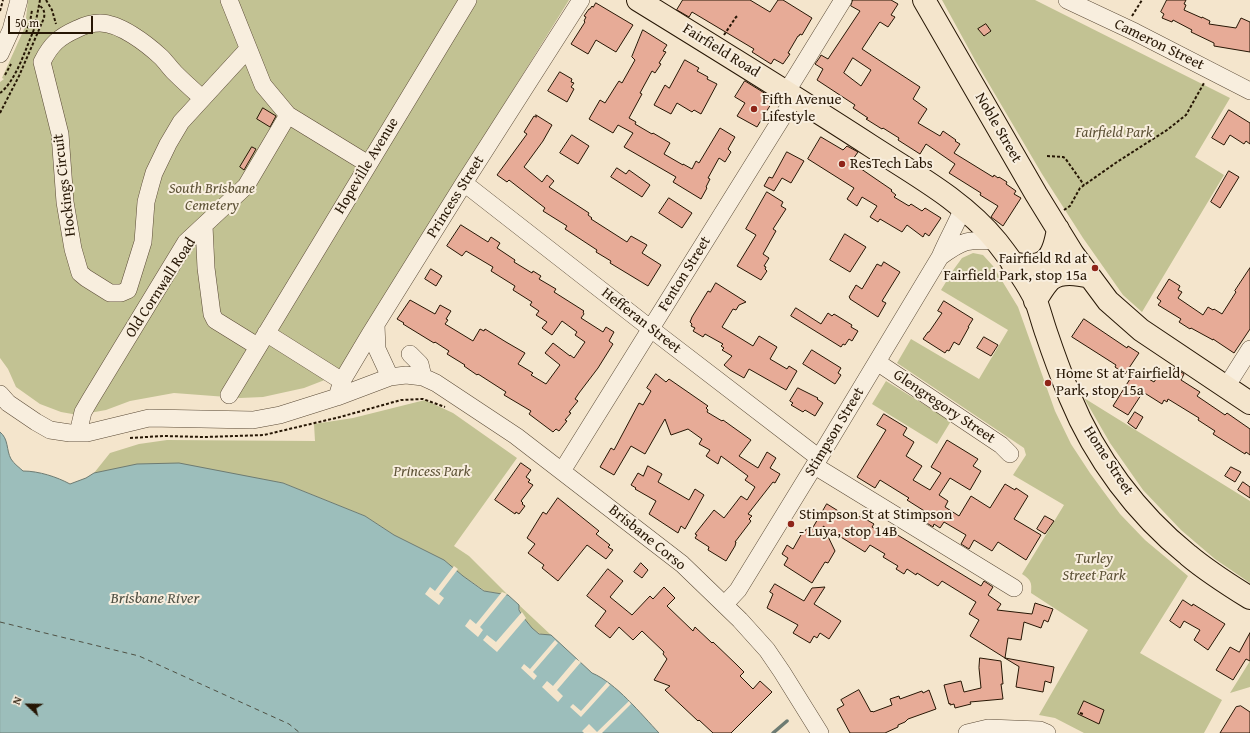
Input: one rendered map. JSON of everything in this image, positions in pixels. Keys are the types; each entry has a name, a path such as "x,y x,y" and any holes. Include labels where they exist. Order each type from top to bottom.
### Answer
{"main road":[{"name":"Fairfield Road","path":"638,0 791,94 935,188 963,208 996,241 1024,281"},
{"name":"Noble Street","path":"924,0 1060,220 1073,254 1090,277"},
{"path":"1012,263 1032,266 1039,264 1052,254 1060,220"},
{"path":"1035,301 1051,279 1070,274 1079,274 1090,277 1108,301 1141,330 1250,403"},
{"name":"Home Street","path":"1024,281 1035,301 1053,353 1078,414 1110,471 1145,514 1165,535 1214,575 1250,598"}],"street":[{"path":"0,54 11,30 19,0"},
{"path":"229,0 262,85 288,115 368,164"},
{"name":"Hopeville Avenue","path":"229,395 468,0"},
{"name":"Princess Street","path":"340,389 376,325 464,183 581,0"},
{"name":"Fenton Street","path":"562,471 651,329 791,94 843,0"},
{"name":"Cameron Street","path":"1067,0 1135,32 1250,91"},
{"name":"Hockings Circuit","path":"202,98 174,73 162,58 148,46 122,29 112,25 100,23 92,24 80,27 63,35 49,49 42,62 60,134 65,202 73,249 80,273 110,293 121,293 128,290 143,242 146,202 154,173 176,130 202,98 248,49"},
{"name":"Old Cornwall Road","path":"78,433 83,412 179,253 190,237 204,226 246,186 288,115"},
{"name":"Hefferan Street","path":"464,183 651,329 817,462 1014,588"},
{"name":"Stimpson Street","path":"725,604 738,590 817,462 940,257 958,222 963,208"},
{"path":"204,226 206,268 212,314 215,320 219,324 262,340 340,389"},
{"name":"Stimpson Street","path":"940,257 956,245 965,242 975,240 996,241"},
{"path":"376,325 377,349 390,377"},
{"path":"1226,388 1250,349"},
{"path":"410,354 420,364 430,380"},
{"name":"Glengregory Street","path":"877,362 1001,445 1010,454"},
{"path":"0,394 8,403 50,430 70,433 87,433 149,418 252,420 280,415 340,389 390,377 406,375 430,380"},
{"name":"Brisbane Corso","path":"430,380 516,436 682,564 725,604 753,634 774,660 820,733"},
{"path":"967,733 988,728 1040,730 1046,733"}],"path":[{"path":"0,12 3,0"},
{"path":"0,93 12,80 35,26 40,0"},
{"path":"46,0 52,10 57,28"},
{"path":"1131,17 1142,0"},
{"path":"0,113 19,76 44,18 45,13 43,8 39,5"},
{"path":"28,29 32,15"},
{"path":"721,40 738,16"},
{"path":"1060,220 1080,188 1167,130 1186,115 1206,79"},
{"path":"1047,156 1065,158 1084,185"}],"green space":[{"name":"South Brisbane Cemetery","path":"28,0 569,0 335,376 304,388 263,397 240,398 174,393 130,401 106,410 78,415 61,412 40,404 16,387 8,369 0,358 0,82 4,79 2,78 25,27"},
{"name":"Fairfield Park","path":"942,0 1035,0 1230,98 1195,157 1224,175 1142,312 1123,295 1083,238 1042,174 976,62"},
{"name":"Turley Street Park","path":"973,253 983,255 993,266 1018,307 1055,411 1071,444 1090,473 1120,514 1145,540 1188,576 1140,653 1222,700 1204,733 1084,733 1055,718 1039,715 1088,630 1031,593 1030,582 1022,574 1064,505 1013,475 1026,455 1024,448 897,363 911,339 979,379 1008,330 941,290 962,258"},
{"path":"886,381 951,421 937,444 872,404"},
{"path":"1084,398 1250,501 1250,583 1215,559 1181,530 1143,490 1110,443"},
{"name":"Princess Park","path":"425,400 453,413 517,458 454,546 469,556 508,595 485,591 463,576 444,560 394,535 365,516 283,483 242,476 112,470 94,473 110,453 139,444 167,440 315,441 314,424 353,418"},
{"path":"519,605 551,635 541,634 530,626 521,613"},
{"path":"1250,661 1250,687 1230,693"}],"water":[{"name":"Brisbane River","path":"0,432 5,438 9,456 23,471 48,475 70,484 86,478 94,473 137,464 179,463 283,483 365,516 394,535 444,560 484,591 508,595 519,605 519,610 532,628 539,634 551,635 592,673 619,691 659,733 0,733"}],"pier":[{"path":"454,566 458,569 439,594 444,598 439,605 425,594 430,587 435,591"},
{"path":"502,592 507,594 480,627 483,630 478,637 465,626 470,619 476,624"},
{"path":"522,612 526,618 497,652 483,640 487,635 496,642"},
{"path":"555,640 558,643 533,672 537,676 534,680 521,668 524,664 530,669"},
{"path":"576,659 581,662 557,690 563,696 558,702 542,687 547,681 553,686"},
{"path":"607,682 610,685 581,717 570,707 573,704 581,711"},
{"path":"629,701 631,704 602,733 584,733 582,731 589,724 597,732"}],"building":[{"path":"683,0 750,0 770,12 778,0 783,0 812,18 802,35 800,34 798,36 788,53 790,54 783,64 774,59 771,64 752,52 754,49 692,12 689,17 677,10"},
{"path":"853,0 891,0 898,4 891,15 895,17 888,27 880,22 862,49 920,87 913,99 927,109 918,123 940,136 943,131 956,140 955,141 960,144 954,153 993,177 994,175 998,178 999,177 1007,182 1006,184 1016,191 1014,194 1021,198 1003,226 991,217 998,206 980,195 981,193 949,173 955,164 926,144 920,154 898,140 899,138 866,119 868,118 853,108 855,105 817,80 823,69 815,64 821,55 828,59 860,11 851,6","holes":["853,58 871,70 861,86 844,73"]},
{"path":"1167,0 1186,0 1184,10 1210,21 1209,24 1236,28 1241,18 1250,22 1250,52 1214,46 1214,43 1191,32 1192,30 1173,20 1172,22 1162,18 1164,14 1161,12"},
{"path":"596,3 633,25 616,52 596,40 588,54 571,44 585,22 586,17 584,16"},
{"path":"986,24 991,31 984,36 978,29"},
{"path":"643,30 667,45 663,51 666,52 655,73 652,71 629,118 636,122 635,124 670,143 664,154 692,169 696,161 699,163 720,128 735,137 728,149 731,152 725,162 719,158 708,178 710,179 706,187 707,188 701,199 673,182 676,177 624,147 633,133 618,125 613,133 589,119 600,100 605,103 619,81 622,83 635,60 632,57"},
{"path":"685,60 699,68 697,71 708,77 707,79 717,84 701,114 694,110 692,112 677,103 671,114 654,105 665,85 669,88"},
{"path":"560,72 572,79 571,82 574,83 571,87 574,89 567,102 548,91"},
{"name":"Fifth Avenue Lifestyle","path":"745,81 774,99 757,127 737,116 745,103 735,97"},
{"path":"263,108 276,116 270,127 257,119"},
{"path":"1229,110 1250,123 1250,144 1246,141 1244,144 1230,135 1224,145 1212,138"},
{"path":"536,115 552,125 543,141 524,167 542,182 547,175 554,181 549,187 589,213 588,215 592,218 591,219 627,242 631,236 647,245 642,253 661,265 648,286 610,263 611,261 596,252 597,250 565,229 567,226 543,211 545,208 509,180 507,182 497,175 527,134 524,132"},
{"path":"572,135 589,146 578,164 560,153"},
{"path":"821,137 843,150 847,146 858,152 851,162 892,190 891,191 896,195 894,197 909,206 911,204 922,211 925,208 941,218 929,236 925,233 923,237 907,225 902,232 880,219 878,222 870,217 877,206 862,197 857,206 847,199 854,188 808,159"},
{"path":"252,147 256,149 244,170 240,167"},
{"path":"787,152 804,161 791,183 782,178 774,191 764,186 769,177 772,178"},
{"path":"617,168 626,174 629,170 650,185 642,197 611,177"},
{"path":"1229,171 1239,177 1220,208 1211,202"},
{"path":"767,192 783,202 781,206 786,209 773,229 776,231 763,254 769,258 764,266 766,267 765,269 767,271 761,280 737,266 756,235 746,229"},
{"path":"669,198 692,213 682,228 659,213"},
{"path":"461,225 488,242 491,237 500,243 497,248 515,260 514,262 532,273 533,271 541,276 539,279 556,289 554,292 584,311 581,318 603,332 606,327 614,332 609,341 613,344 598,368 575,399 578,401 569,412 571,413 565,420 567,421 559,431 556,429 553,432 529,414 531,411 504,395 506,392 478,374 477,375 464,366 465,365 447,354 449,351 397,319 410,300 435,314 440,305 451,311 445,324 473,341 480,329 484,331 485,329 525,353 518,364 533,373 531,375 546,384 560,365 545,353 553,343 574,358 585,342 575,335 577,332 562,321 552,335 542,328 547,322 536,315 539,311 530,305 532,302 513,290 515,286 491,271 493,267 466,251 462,256 447,246"},
{"path":"845,234 866,247 850,272 830,260"},
{"path":"884,262 900,272 882,301 886,303 878,317 849,297 856,285 862,289 877,264 881,266"},
{"path":"1250,268 1250,329 1234,353 1213,339 1191,328 1190,329 1179,322 1181,319 1158,305 1161,301 1157,298 1169,279 1180,286 1178,290 1182,292 1178,298 1203,315 1208,307 1222,314"},
{"path":"431,269 442,276 436,286 425,279"},
{"path":"716,283 746,302 739,305 736,310 733,309 722,327 753,346 759,336 777,347 770,359 787,369 789,366 797,371 786,390 749,369 744,378 730,370 724,365 732,356 722,350 724,348 721,346 723,344 705,334 703,337 693,331 695,328 691,326 692,324 690,322 692,317 708,291 710,292"},
{"path":"944,301 973,319 959,345 954,342 949,351 947,350 945,353 923,339 942,313 938,311"},
{"path":"796,308 821,324 828,313 832,316 834,314 852,325 851,327 858,331 852,341 849,339 845,345 843,344 841,347 791,316"},
{"path":"1084,319 1127,348 1128,346 1139,353 1125,374 1115,367 1116,365 1072,337"},
{"path":"984,337 998,345 991,356 977,348"},
{"path":"812,350 841,368 838,373 841,375 835,384 803,364"},
{"path":"1175,368 1184,374 1181,380 1200,392 1197,396 1225,415 1227,413 1250,429 1250,455 1246,452 1245,454 1213,434 1215,431 1198,420 1199,418 1168,399 1167,402 1164,400 1162,404 1143,392 1128,415 1113,406 1135,371 1154,382 1160,373 1163,376 1166,372 1170,375"},
{"path":"656,374 666,382 669,379 708,406 706,408 708,410 707,412 722,421 723,420 751,440 739,456 758,468 767,452 776,458 770,468 780,474 775,483 773,482 748,514 752,516 749,519 751,521 735,542 735,546 726,561 708,550 709,547 695,538 697,535 695,534 714,510 724,518 741,496 747,500 755,487 745,480 748,476 721,456 718,464 706,456 710,450 699,444 702,439 688,429 671,435 665,419 645,454 631,446 614,475 600,467 611,448 614,450 639,403 643,405 651,391 647,388"},
{"path":"798,388 818,398 817,399 823,403 815,416 805,410 803,412 791,405 793,403 790,401"},
{"path":"1135,412 1143,417 1136,429 1128,423"},
{"path":"884,414 907,428 903,435 914,442 906,456 922,466 913,480 930,490 941,473 931,467 947,440 978,459 973,466 981,471 970,490 950,478 939,495 948,501 945,507 959,516 971,496 990,508 1005,484 1015,490 1016,488 1028,496 1014,519 1041,535 1026,560 998,542 992,551 974,540 969,549 961,544 966,535 944,522 940,528 934,524 933,527 922,520 926,512 907,500 909,498 880,480 875,488 857,477 886,430 877,425"},
{"path":"521,463 531,470 526,477 530,480 528,482 533,485 521,501 525,506 519,514 516,512 515,514 495,500"},
{"path":"648,466 662,474 658,482 689,500 695,489 704,495 685,529 681,526 678,533 649,514 656,501 635,489 636,488 631,485 638,473 643,476"},
{"path":"1231,467 1241,472 1235,482 1225,476"},
{"path":"1243,482 1250,487 1250,498 1238,490"},
{"path":"558,498 599,531 596,534 610,545 608,547 613,550 606,559 587,545 558,581 542,568 544,565 528,553 535,544 527,538 543,512 546,514"},
{"path":"827,504 853,520 856,515 862,517 874,524 872,527 888,537 891,531 981,586 984,581 993,587 988,595 1001,604 997,610 1032,614 1035,603 1053,609 1048,622 1044,620 1041,628 1024,622 1021,640 1008,638 1005,658 970,636 979,620 969,614 976,602 942,581 938,586 917,573 916,575 907,569 904,574 896,569 898,566 883,557 885,554 870,545 865,552 823,526 835,551 828,563 825,562 812,583 784,565 788,558 782,554 787,545 793,549 802,533 803,534 807,528 811,530"},
{"path":"1045,516 1054,521 1045,534 1037,529"},
{"path":"641,563 648,570 642,578 634,572"},
{"path":"608,569 623,581 610,597 632,615 650,596 653,599 664,587 675,598 667,606 693,631 695,627 737,665 744,672 740,676 753,689 760,681 772,692 731,733 713,733 665,690 670,686 654,680 667,659 663,654 664,652 642,631 633,640 619,627 610,638 595,626 606,611 587,596"},
{"path":"775,584 804,601 812,588 825,587 814,604 841,621 829,639 820,633 817,638 814,636 810,643 793,633 798,625 767,608 773,594 770,592"},
{"path":"1183,600 1192,606 1193,604 1225,624 1208,650 1194,640 1200,630 1184,621 1180,628 1170,621"},
{"path":"1250,633 1250,661 1246,659 1233,680 1216,670 1230,647 1239,652"},
{"path":"980,658 1001,661 1003,684 1001,684 1003,699 970,702 971,704 955,708 954,704 949,704 944,685 961,681 964,692 981,688 979,668"},
{"path":"1005,658 1054,667 1051,683 1045,681 1043,692 1016,687 1019,667"},
{"path":"859,690 871,712 892,705 890,699 899,696 900,699 929,690 936,709 908,719 898,725 898,727 885,733 850,733 837,709 844,705 841,700"},
{"path":"1084,701 1104,710 1099,724 1078,714"},
{"path":"1241,706 1250,712 1250,733 1220,733 1236,707"}],"waterway":[{"path":"773,733 787,721"}],"ferry route":[{"path":"0,622 139,656 289,724 300,733"}],"place":[{"name":"Fifth Avenue Lifestyle","path":"754,109"},
{"name":"ResTech Labs","path":"842,164"},
{"name":"Fairfield Rd at Fairfield Park, stop 15a","path":"1095,268"},
{"name":"Home St at Fairfield Park, stop 15a","path":"1048,383"},
{"name":"Stimpson St at Stimpson - Luya, stop 14B","path":"791,524"}]}
